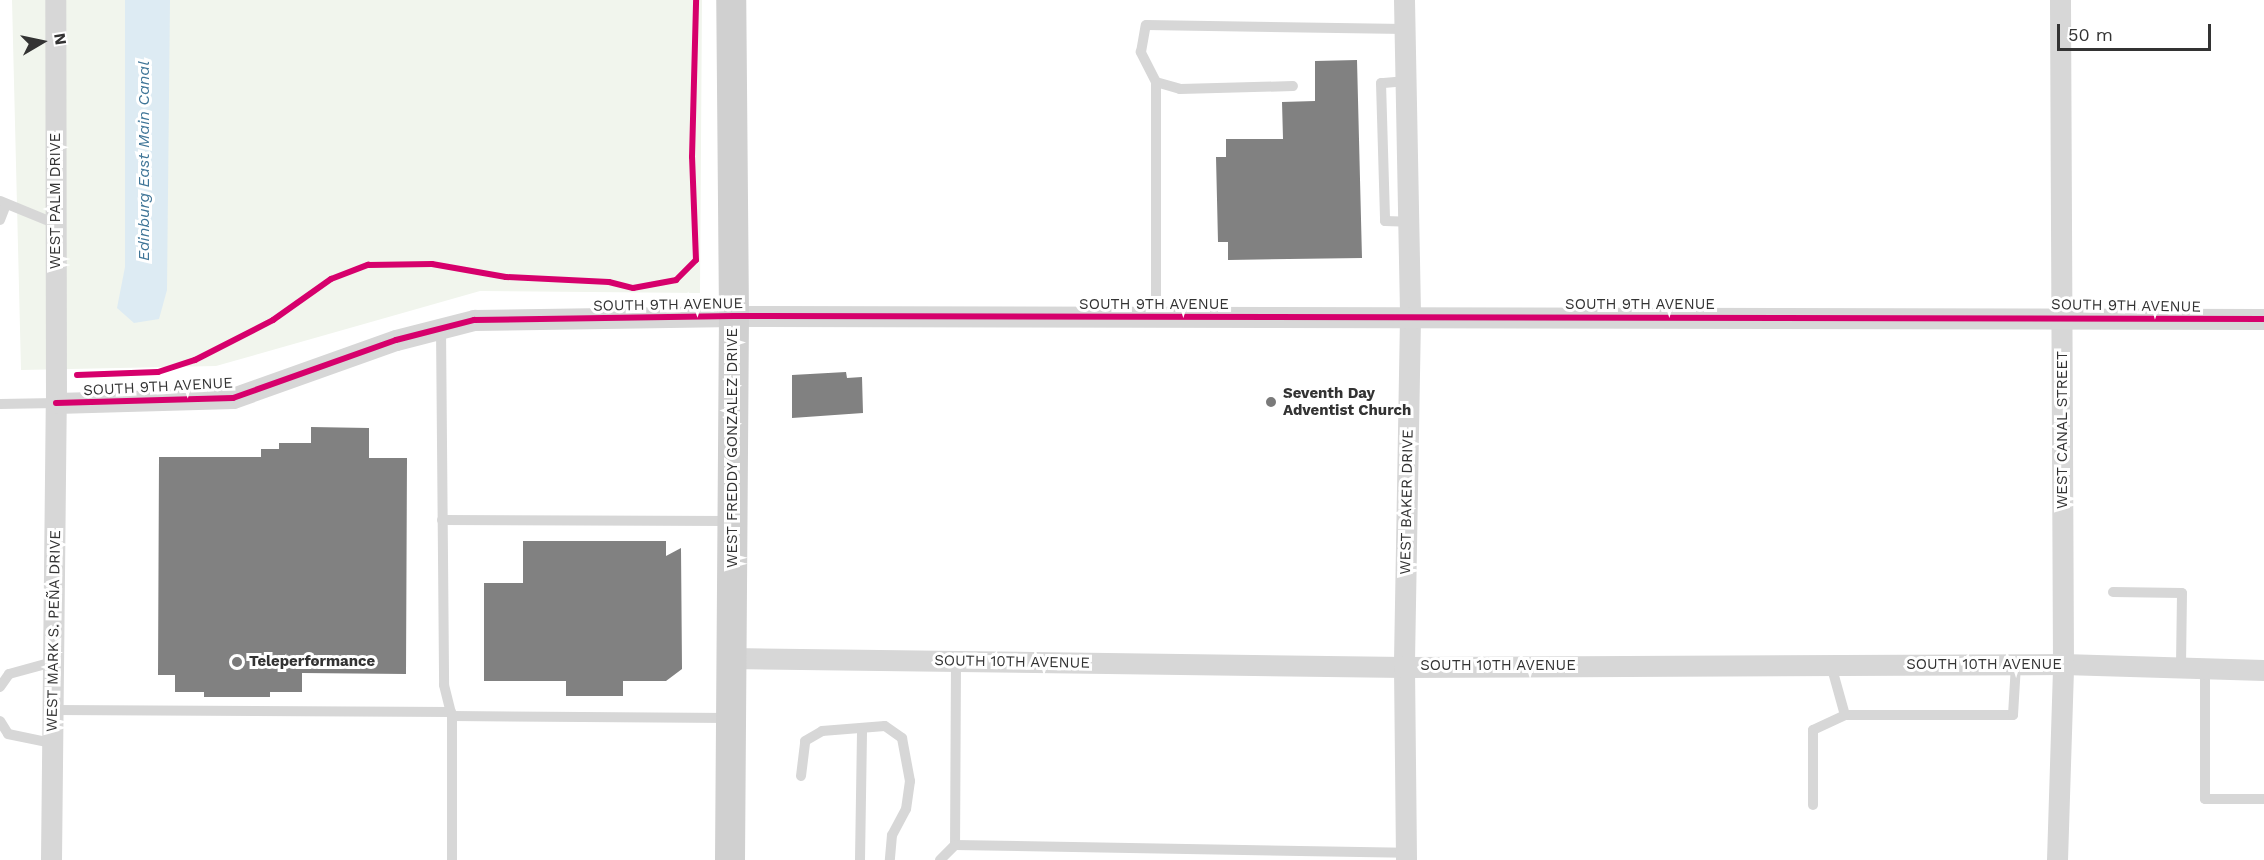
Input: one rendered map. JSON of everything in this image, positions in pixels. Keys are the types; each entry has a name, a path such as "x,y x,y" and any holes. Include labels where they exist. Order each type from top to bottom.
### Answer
{"main road":[{"name":"WEST FREDDY GONZALEZ DRIVE","path":"730,860 734,316 731,0"}],"street":[{"name":"WEST PALM DRIVE","path":"55,0 56,403"},
{"name":"WEST BAKER DRIVE","path":"1404,0 1410,317 1404,667 1406,856"},
{"name":"WEST CANAL STREET","path":"2057,860 2063,664 2060,0"},
{"name":"SOUTH 9TH AVENUE","path":"56,403 233,398 396,340 474,320 734,316 2264,319"},
{"name":"WEST MARK S. PEÑA DRIVE","path":"50,860 56,403"},
{"name":"SOUTH 10TH AVENUE","path":"732,658 1404,667 2063,664 2205,671 2264,670"}],"lane":[{"path":"1156,316 1156,82 1141,52 1146,25 1405,29"},
{"path":"1156,82 1180,89 1293,86"},
{"path":"0,220 3,203 56,224"},
{"path":"441,328 444,685 451,714 452,860"},
{"path":"0,404 56,403"},
{"path":"442,520 733,521"},
{"path":"2113,592 2182,593 2181,669"},
{"path":"940,860 955,845 957,661"},
{"path":"0,687 9,674 53,662"},
{"path":"1813,805 1813,730 1845,715 2013,715 2016,664"},
{"path":"1831,665 1845,715"},
{"path":"2205,671 2205,799 2264,799"},
{"path":"53,710 731,718"},
{"path":"0,722 8,734 52,743"},
{"path":"801,776 805,741 822,731 885,726 902,738 910,769 906,809 892,835 890,860"},
{"path":"860,860 862,728"},
{"path":"955,845 1248,856 1406,856"}],"shaded area":[{"path":"12,0 702,0 700,293 480,291 216,366 21,370"}],"water":[{"name":"Edinburg East Main Canal","path":"125,0 170,0 167,290 159,319 134,323 117,308 125,267"}],"building":[{"path":"1357,60 1362,258 1228,260 1228,242 1218,242 1216,157 1226,157 1226,139 1283,139 1282,102 1315,101 1315,61"},
{"path":"846,372 847,378 862,377 863,413 792,418 792,375"},
{"path":"311,427 369,428 369,458 407,458 406,674 302,673 302,692 270,692 270,697 204,697 204,692 175,692 175,675 158,675 159,457 261,457 261,449 279,449 279,443 311,443"},
{"path":"523,541 666,541 666,556 681,548 682,669 666,681 623,681 623,696 566,696 566,681 484,681 484,583 523,583"}],"cycle path":[{"path":"77,375 158,372 195,360 273,320 331,279 368,265 432,264 506,277 609,282 633,288 676,280 696,260 692,157 696,0"},
{"path":"56,403 233,398 396,340 474,320 734,316 2264,319"}],"place":[{"name":"Seventh Day Adventist Church","path":"1271,402"},
{"name":"Teleperformance","path":"237,662"}]}
